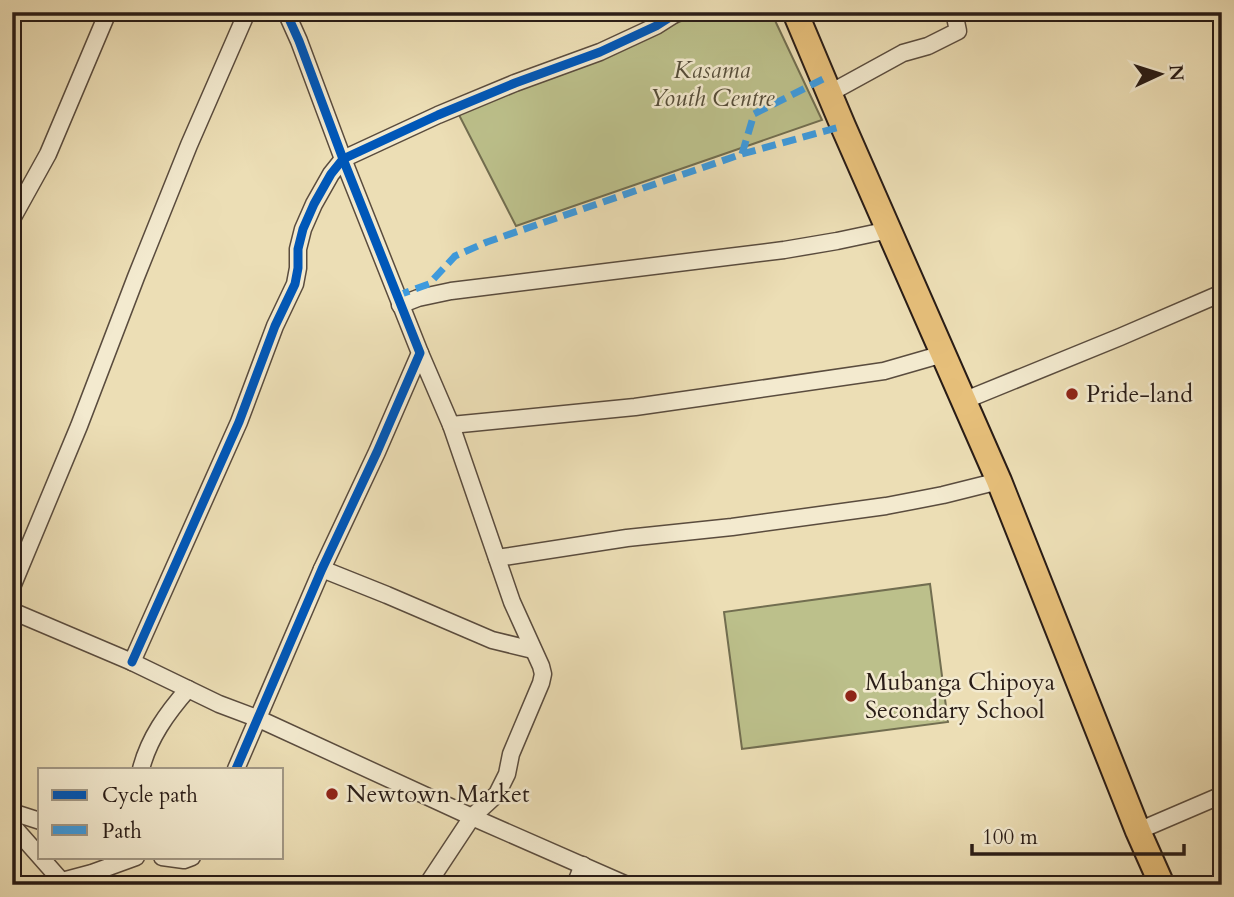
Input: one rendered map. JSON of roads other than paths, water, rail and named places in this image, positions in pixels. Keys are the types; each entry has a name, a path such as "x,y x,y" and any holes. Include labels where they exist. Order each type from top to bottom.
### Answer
{"main road":[{"path":"795,12 999,481 1162,885"}],"street":[{"path":"12,219 48,153 108,12"},
{"path":"12,586 79,426 189,145 247,12"},
{"path":"286,12 419,354 451,425 512,602 541,666 541,683 497,794 472,817 426,885"},
{"path":"132,662 239,422 275,326 295,284 303,229 331,174 343,159 438,115 600,52 656,26 678,12"},
{"path":"830,93 903,53 928,46 958,31 954,12"},
{"path":"400,305 451,290 784,250 888,230"},
{"path":"963,401 1222,293"},
{"path":"236,768 419,354"},
{"path":"451,425 635,407 719,395 884,371 943,354"},
{"path":"497,558 627,538 840,513 943,495 999,481"},
{"path":"322,569 492,640 533,650"},
{"path":"12,611 132,662 626,885"},
{"path":"141,768 145,753 160,725 188,689"},
{"path":"1138,831 1222,794"},
{"path":"12,812 38,820"},
{"path":"12,825 38,857"},
{"path":"39,858 57,881 92,873 133,858"},
{"path":"169,858 189,858"},
{"path":"575,885 583,865"}],"place":[{"name":"Pride-land","path":"1072,394"},
{"name":"Mubanga Chipoya Secondary School","path":"851,696"},
{"name":"Newtown Market","path":"332,794"}],"park label":[{"name":"Kasama Youth Centre","path":"712,84"}]}
